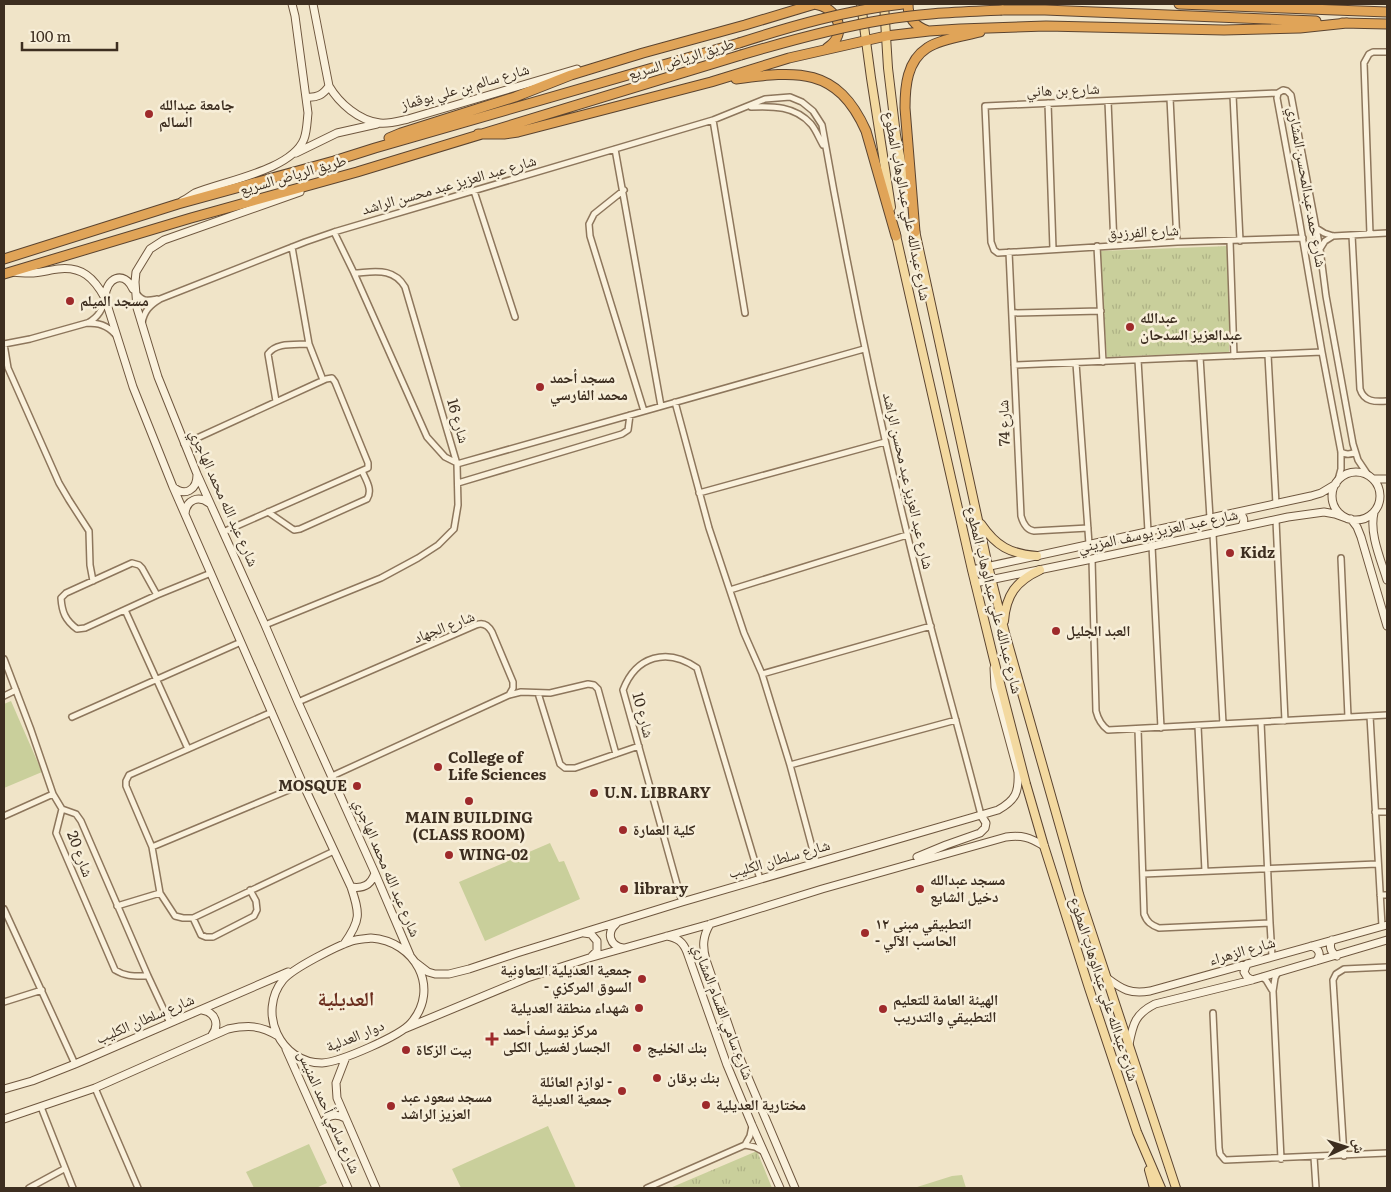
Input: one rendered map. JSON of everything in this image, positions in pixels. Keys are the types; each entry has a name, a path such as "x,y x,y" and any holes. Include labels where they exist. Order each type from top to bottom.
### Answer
{"highway":[{"path":"746,25 798,4"},
{"path":"375,148 389,138 401,133 515,97 571,75 814,4 821,5 833,12 839,26 836,40 825,50"},
{"name":"طريق الرياض السريع","path":"4,259 178,204 791,27 881,6 903,4"},
{"path":"908,4 909,14 913,22 920,28 929,31"},
{"path":"1179,4 1387,12"},
{"path":"1310,4 1364,11"},
{"name":"طريق الرياض السريع","path":"8,273 191,218 357,172 741,55 793,40 884,20 949,13 1044,10 1387,24"},
{"path":"478,134 518,132 711,82 789,58 886,36 929,31 1046,26 1224,30 1300,28 1347,23"},
{"path":"915,232 905,108 905,91 908,75 916,58 927,47 943,41 996,28"},
{"path":"711,82 789,74 806,75 823,81 838,90 850,102 866,131 896,236"}],"main road":[{"name":"شارع عبدالله علي عبدالوهاب المطوع","path":"861,4 870,78 896,236 994,660 1044,846 1137,1132 1161,1188"},
{"name":"شارع عبدالله علي عبدالوهاب المطوع","path":"884,4 896,135 915,232 991,580 1079,894 1176,1188"},
{"path":"976,511 988,535 998,544 1010,551 1023,555 1037,556"},
{"path":"1005,633 1006,607 1010,595 1018,584 1040,570"},
{"path":"1137,1132 1154,1188"}],"street":[{"path":"178,204 193,194 280,163 295,154 304,141 308,113 292,4"},
{"path":"313,4 329,86 344,105 366,119 380,123"},
{"path":"1370,234 1364,64 1369,54 1373,52 1387,52"},
{"name":"شارع سالم بن علي بوقماز","path":"295,154 337,133 408,119 591,64 643,53"},
{"path":"306,96 320,96 329,86"},
{"name":"شارع حمد عبدالمحسن المشاري","path":"1337,482 1341,469 1341,452 1277,98 1280,91 1285,90 1288,90 1291,95 1320,249 1329,317 1355,452 1361,466 1371,477"},
{"name":"شارع بن هاني","path":"1009,252 998,253 990,242 985,106 1278,94"},
{"path":"1233,95 1240,241"},
{"name":"شارع عبد العزيز عبد محسن الراشد","path":"142,324 148,308 160,299 334,232 712,120 765,99 790,97 802,102 813,111 822,125 864,349 885,442 907,535 981,815"},
{"path":"1170,98 1177,242"},
{"path":"1108,101 1114,245"},
{"path":"1048,103 1053,249"},
{"name":"شارع عبد العزيز عبد محسن الراشد","path":"748,107 773,106 787,109 800,115 811,124 826,150"},
{"path":"712,120 744,313"},
{"path":"616,149 661,406"},
{"name":"شارع عبد الله محمد الهاجري","path":"357,172 164,240 150,249 141,262 136,272 135,292 142,324 158,377 184,444 410,955"},
{"path":"624,190 594,214 589,224 590,236 644,411"},
{"path":"474,191 515,317"},
{"path":"1316,228 1333,236 1387,233"},
{"name":"شارع 16","path":"334,232 354,272 427,437 445,457 457,464"},
{"path":"1352,235 1361,394 1375,402 1387,401"},
{"path":"1320,249 1325,241 1333,236"},
{"name":"شارع الفرزدق","path":"1009,252 1114,245 1302,238"},
{"path":"1230,241 1234,356"},
{"path":"1097,246 1103,362"},
{"path":"292,247 309,344 323,380"},
{"name":"شارع 74","path":"1009,252 1020,516 1027,528 1034,531 1088,528"},
{"path":"8,273 32,273 60,268 86,274 98,284 105,298 133,387 173,487 303,784 351,887 358,914 355,928 344,944"},
{"name":"شارع 16","path":"354,272 390,272 400,278 405,287 457,464"},
{"path":"87,324 100,313 104,306 106,287 109,282 119,278 130,282 140,298 145,300 160,299"},
{"path":"1313,299 1321,302 1326,296"},
{"path":"1012,313 1101,311"},
{"path":"1316,319 1322,312 1328,314 1329,317"},
{"path":"93,580 90,564 89,531 68,500 55,474 8,368 4,344 95,323 110,329 116,335"},
{"path":"276,401 268,354 277,346 309,344"},
{"path":"265,625 381,578 438,545 454,529 458,505 457,464 864,349"},
{"path":"1014,365 1322,352"},
{"path":"1268,354 1276,504"},
{"path":"1200,357 1210,518"},
{"path":"1138,360 1148,531"},
{"path":"1076,363 1089,544"},
{"path":"184,444 323,380 332,378 335,382 368,463 368,468 223,532"},
{"path":"675,402 700,493 730,590 744,633 762,674 790,765 816,862"},
{"path":"458,483 622,434 628,430 630,415"},
{"path":"700,493 885,442"},
{"path":"1341,452 1345,454 1355,452"},
{"path":"268,512 294,530 300,529 367,499 369,489 362,471"},
{"path":"1387,479 1371,477 1356,472 1344,476 1337,482 1333,490 1333,503 1340,514 1357,527 1361,537 1387,626"},
{"path":"173,487 177,491 188,492 194,488 197,474"},
{"path":"1371,477 1379,490 1379,503 1372,520 1387,580"},
{"name":"شارع عبد العزيز يوسف المزيني","path":"972,570 1276,504 1321,493 1337,482"},
{"path":"1379,503 1387,498"},
{"path":"185,514 185,508 192,500 202,499 210,505"},
{"path":"1348,519 1367,518 1375,511"},
{"name":"شارع عبد العزيز يوسف المزيني","path":"975,583 1276,520 1324,512 1348,519"},
{"path":"1236,513 1239,513 1244,518 1241,527"},
{"path":"1276,520 1285,721"},
{"path":"1361,537 1367,532 1374,534"},
{"path":"1134,534 1130,536 1128,543 1130,547 1137,550"},
{"path":"1213,534 1223,724"},
{"path":"730,590 907,535"},
{"path":"1152,546 1161,728"},
{"path":"1342,558 1348,717"},
{"path":"1092,559 1096,710 1100,723 1108,730 1387,715"},
{"path":"157,595 139,564 132,563 66,593 62,598 62,608 69,623 77,629 85,628 211,573"},
{"path":"125,610 188,749"},
{"name":"شارع الجهاد","path":"298,702 482,624 492,632 513,682 513,688 509,695"},
{"path":"762,674 931,626"},
{"path":"72,717 242,642"},
{"name":"شارع 10","path":"682,902 623,690 632,672 649,660 659,657 679,658 697,668 760,879"},
{"path":"4,659 53,794 62,809"},
{"name":"شارع سلطان الكليب","path":"415,962 428,972 435,974 449,974 470,970 511,955 682,902 998,810 1006,806 1013,800 1019,784 1018,772 995,687 994,660"},
{"path":"332,776 509,695 521,692 550,693 588,684 594,685 599,693 616,754"},
{"path":"4,696 16,690"},
{"path":"538,694 562,767 568,769 575,768 638,746"},
{"path":"272,712 130,775 126,781 126,786 152,848 160,893 175,916 193,918 334,851"},
{"path":"1370,716 1380,895 1384,925"},
{"path":"790,765 956,720"},
{"path":"1260,722 1272,956"},
{"path":"1198,726 1205,871"},
{"path":"1138,729 1142,874 1144,914 1146,919 1153,926 1159,928 1270,924"},
{"path":"152,848 303,784"},
{"path":"4,816 53,794"},
{"name":"شارع 20","path":"148,976 132,977 115,970 56,833 62,809 76,814 81,821 170,1023"},
{"path":"1375,812 1387,812"},
{"path":"888,870 946,845 980,833 985,828 986,823 981,815"},
{"path":"404,1029 527,978 589,958 1006,836 1019,835 1032,839 1044,846"},
{"path":"1142,874 1378,864"},
{"path":"351,887 357,888 369,884 375,873"},
{"path":"193,918 201,935 213,937 254,916 257,910 256,901 250,890"},
{"path":"117,906 160,893"},
{"path":"1380,895 1387,895"},
{"path":"4,909 75,1064"},
{"path":"618,922 611,929 610,938 616,946 626,948"},
{"name":"شارع سامي القسام المشاري","path":"710,924 704,938 706,960 739,1056 795,1188"},
{"name":"شارع الزهراء","path":"1107,978 1124,990 1131,992 1158,989 1384,925"},
{"path":"581,933 591,934 597,942 597,951 589,958"},
{"name":"شارع سامي القسام المشاري","path":"667,936 682,942 692,964 724,1057 780,1188"},
{"name":"دوار العدلية","path":"362,939 380,939 396,944 410,955 422,980 422,998 416,1015 404,1029 334,1062 321,1063 295,1055 278,1036 272,1020 272,1003 278,987 296,969 344,944 362,939"},
{"path":"1332,940 1330,949 1337,956"},
{"name":"شارع الزهراء","path":"1129,1044 1132,1029 1139,1014 1163,1002 1252,980 1387,941"},
{"path":"1311,946 1318,950 1319,956 1316,961"},
{"path":"692,964 697,959 706,960"},
{"path":"1247,964 1244,972 1252,980"},
{"path":"1344,1156 1333,980 1336,974 1344,970 1387,967"},
{"name":"شارع سلطان الكليب","path":"4,1090 75,1064 296,969"},
{"path":"1278,972 1273,990 1281,1159"},
{"path":"1262,977 1273,990"},
{"path":"1158,989 1156,995 1163,1002"},
{"path":"4,1002 42,990"},
{"path":"201,1010 210,1012 215,1019 216,1028 212,1035"},
{"path":"1213,1013 1219,1148 1222,1158 1228,1161 1387,1153"},
{"path":"4,1119 94,1088 228,1029 248,1026 267,1030 278,1036"},
{"name":"شارع سامي أحمد المنيس","path":"285,1046 348,1188"},
{"name":"شارع سامي أحمد المنيس","path":"346,1057 336,1083 337,1098 376,1188"},
{"path":"94,1088 138,1188"},
{"path":"41,1107 73,1188"},
{"path":"322,1130 326,1118 332,1115 339,1115 345,1118"},
{"path":"647,1188 745,1144 750,1136 752,1125"},
{"path":"745,1144 755,1146 764,1152"},
{"path":"1314,1157 1316,1188"},
{"path":"29,1188 64,1169"}],"green space":[{"path":"1229,246 1229,352 1107,357 1099,251"},
{"path":"11,701 42,772 4,788 4,704"},
{"path":"550,843 559,862 564,861 580,899 485,941 459,882"},
{"path":"548,1126 576,1188 461,1188 452,1169"},
{"path":"309,1144 327,1183 316,1188 254,1188 246,1172"},
{"path":"757,1151 772,1188 670,1188"},
{"path":"962,1175 966,1188 914,1188 952,1176"}],"place":[{"name":"جامعة عبدالله السالم","path":"149,114"},
{"name":"مسجد الميلم","path":"70,301"},
{"name":"عبدالله عبدالعزيز السدحان","path":"1130,327"},
{"name":"مسجد أحمد محمد الفارسي","path":"540,387"},
{"name":"Kidz","path":"1230,553"},
{"name":"العبد الجليل","path":"1056,631"},
{"name":"College of Life Sciences","path":"438,767"},
{"name":"MOSQUE","path":"357,786"},
{"name":"U.N. LIBRARY","path":"594,793"},
{"name":"MAIN BUILDING (CLASS ROOM)","path":"469,801"},
{"name":"كلية العمارة","path":"623,830"},
{"name":"WING-02","path":"449,855"},
{"name":"library","path":"624,889"},
{"name":"مسجد عبدالله دخيل الشايع","path":"920,889"},
{"name":"التطبيقي مبنى ١٢ - الحاسب الآلي","path":"865,933"},
{"name":"جمعية العديلية التعاونية - السوق المركزي","path":"642,979"},
{"name":"شهداء منطقة العديلية","path":"639,1008"},
{"name":"الهيئة العامة للتعليم التطبيقي والتدريب","path":"883,1009"},
{"name":"مركز يوسف أحمد الجسار لغسيل الكلى","path":"492,1039"},
{"name":"بنك الخليج","path":"637,1048"},
{"name":"بيت الزكاة","path":"406,1050"},
{"name":"بنك برقان","path":"657,1078"},
{"name":"لوازم العائلة - جمعية العديلية","path":"622,1091"},
{"name":"مختارية العديلية","path":"706,1105"},
{"name":"مسجد سعود عبد العزيز الراشد","path":"391,1106"}],"district":[{"name":"العديلية","path":"346,999"}]}
